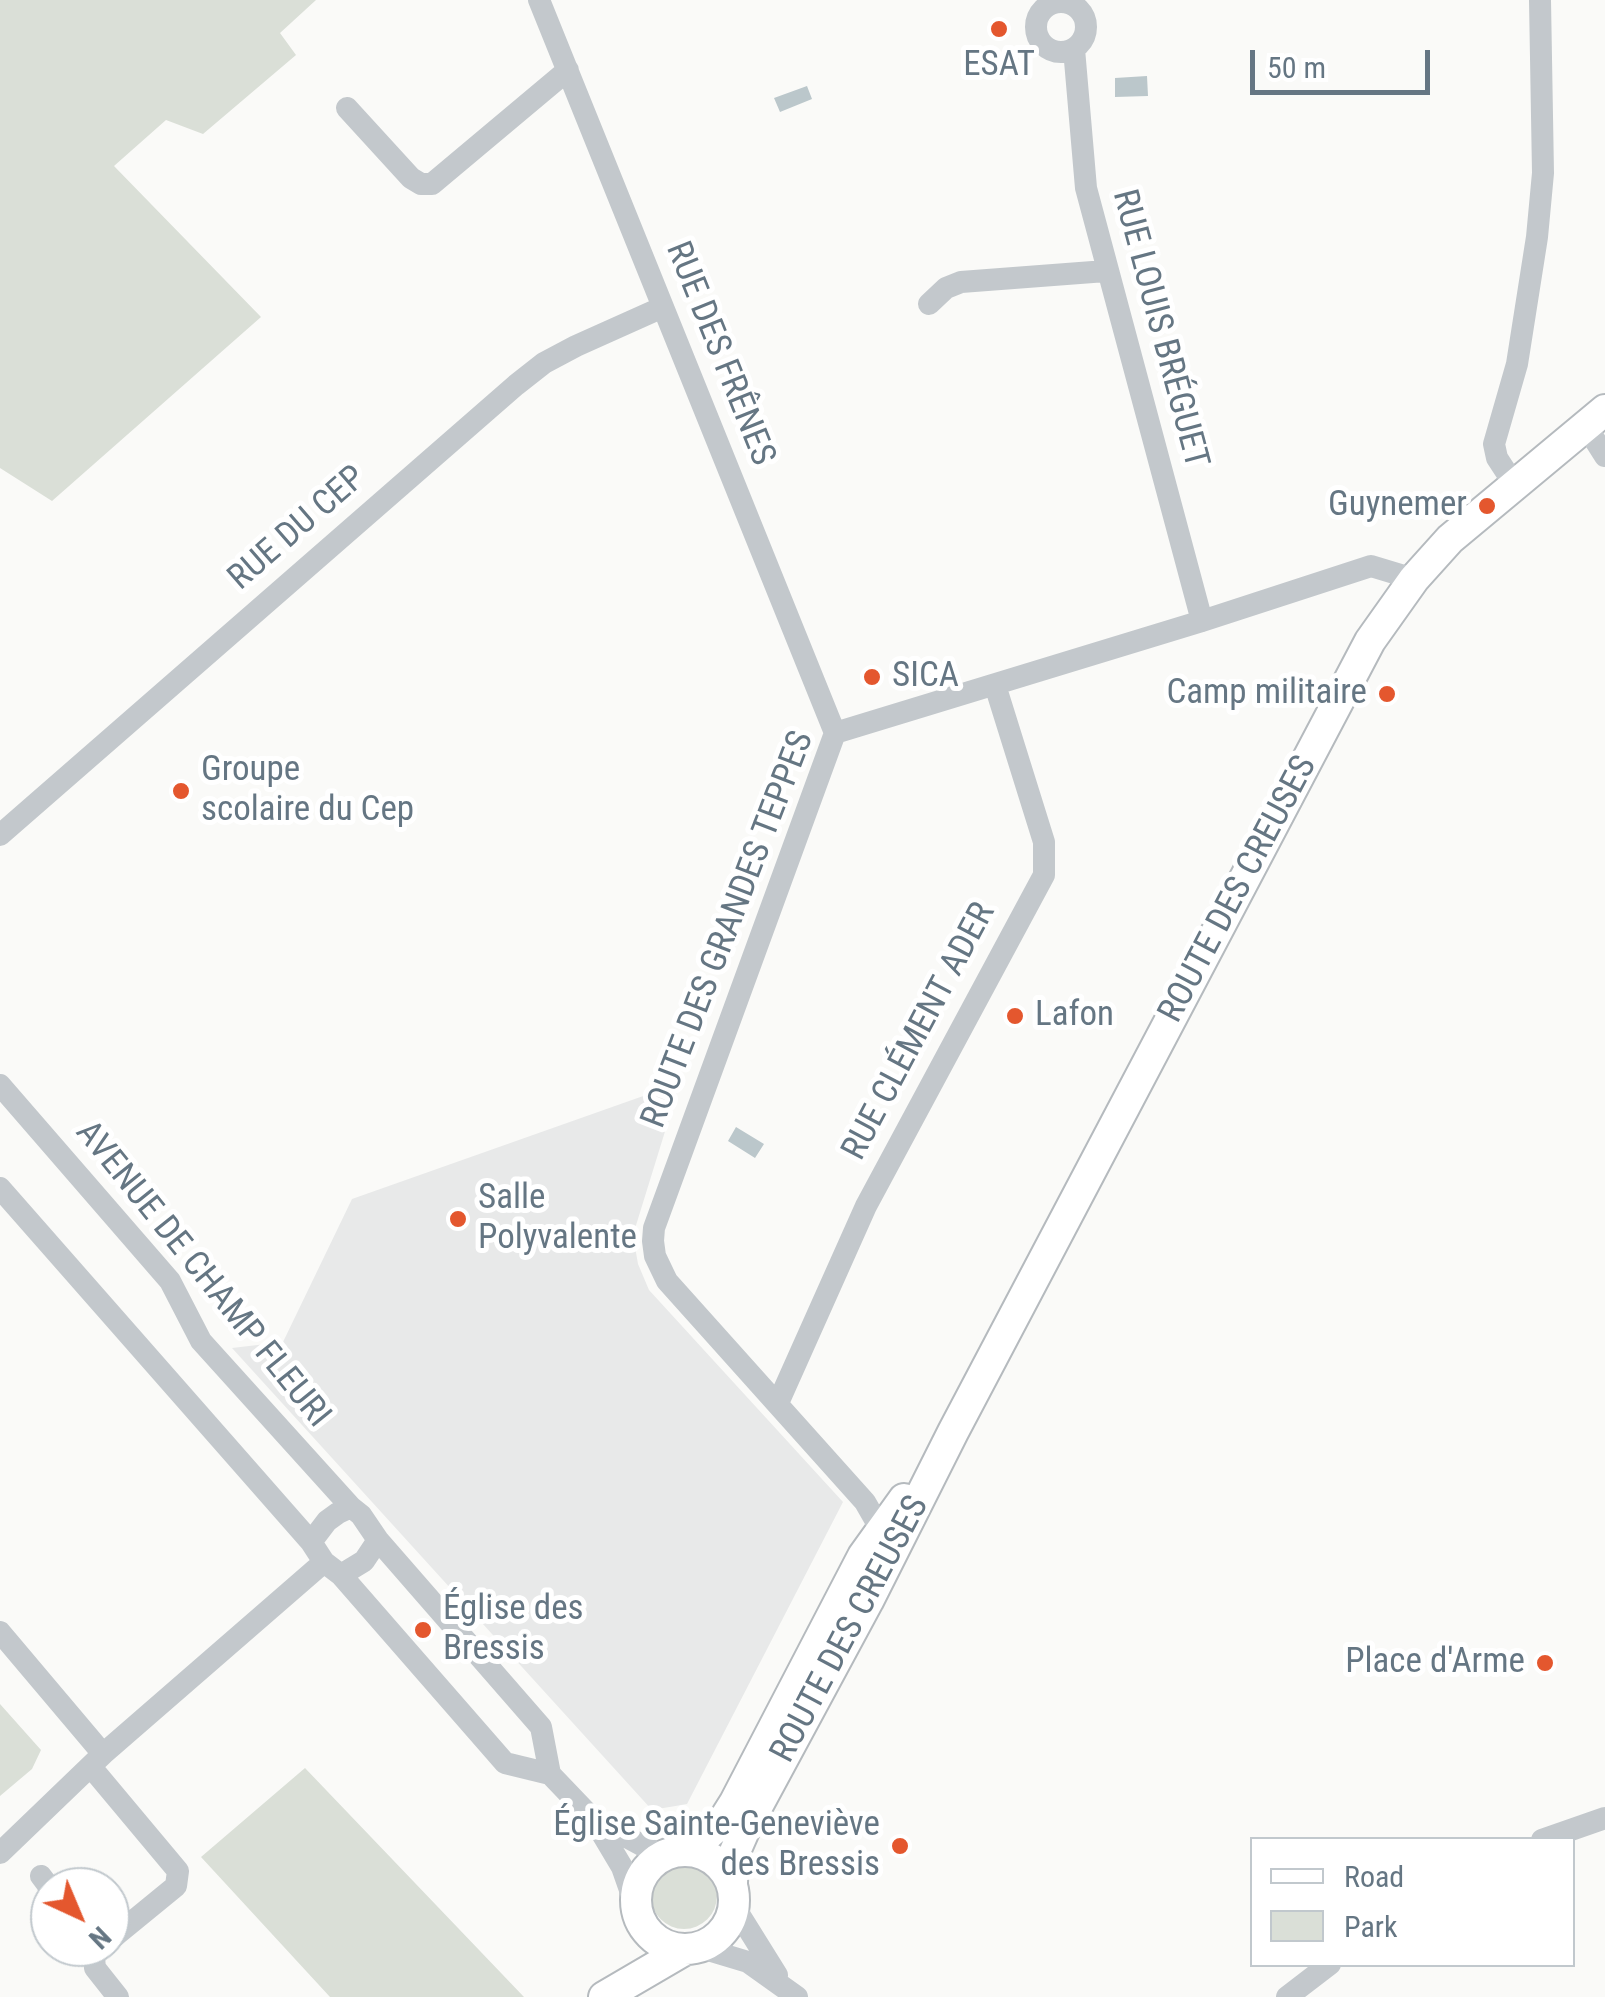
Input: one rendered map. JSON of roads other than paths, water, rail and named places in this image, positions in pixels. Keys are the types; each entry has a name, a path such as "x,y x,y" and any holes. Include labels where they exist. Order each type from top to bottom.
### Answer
{"main road":[{"name":"ROUTE DES CREUSES","path":"733,1895 733,1856 744,1831 1370,641 1414,579 1450,538 1595,418"},
{"name":"ROUTE DES CREUSES","path":"670,1853 702,1840 723,1821 863,1556 953,1432"},
{"path":"690,1850 711,1858 726,1873 733,1895 731,1917 718,1936 606,1996 640,1916 642,1876 670,1853 690,1850"},
{"path":"640,1916 662,1944 692,1948"}],"street":[{"name":"RUE DES FRÊNES","path":"540,0 835,734"},
{"path":"1514,484 1497,458 1494,444 1517,364 1538,236 1543,173 1540,0"},
{"name":"RUE LOUIS BRÉGUET","path":"1074,49 1084,179 1202,622"},
{"path":"347,108 411,178 421,184 432,184 568,70"},
{"path":"929,304 946,288 960,282 1106,271"},
{"name":"RUE DU CEP","path":"0,835 516,385 544,363 576,346 663,307"},
{"path":"1595,418 1605,456"},
{"name":"ROUTE DES GRANDES TEPPES","path":"881,1530 865,1502 668,1281 655,1256 654,1228 835,734 1371,566 1414,579"},
{"name":"RUE CLÉMENT ADER","path":"778,1403 866,1206 1044,875 1044,842 995,685"},
{"name":"AVENUE DE CHAMP FLEURI","path":"0,1085 170,1281 201,1341 373,1528 378,1540 541,1728 550,1774"},
{"path":"0,1188 505,1763 550,1774 594,1820 622,1867 640,1916"},
{"path":"326,1560 327,1521 351,1507"},
{"path":"868,1601 884,1555 881,1530"},
{"path":"0,1852 97,1761 326,1560 364,1561 378,1540"},
{"path":"0,1632 178,1871 176,1886 130,1923"},
{"path":"1551,1837 1605,1818"},
{"path":"594,1820 670,1853"},
{"path":"733,1895 758,1950 793,1994"},
{"path":"692,1948 748,1962 793,1994"},
{"path":"95,1967 118,1997"},
{"path":"1287,1997 1326,1967"}],"place":[{"name":"ESAT","path":"999,29"},
{"name":"Guynemer","path":"1487,506"},
{"name":"SICA","path":"872,677"},
{"name":"Camp militaire","path":"1387,694"},
{"name":"Groupe scolaire du Cep","path":"181,791"},
{"name":"Lafon","path":"1015,1016"},
{"name":"Salle Polyvalente","path":"458,1219"},
{"name":"Église des Bressis","path":"423,1630"},
{"name":"Place d'Arme","path":"1545,1663"},
{"name":"Église Sainte-Geneviève des Bressis","path":"900,1846"}]}
